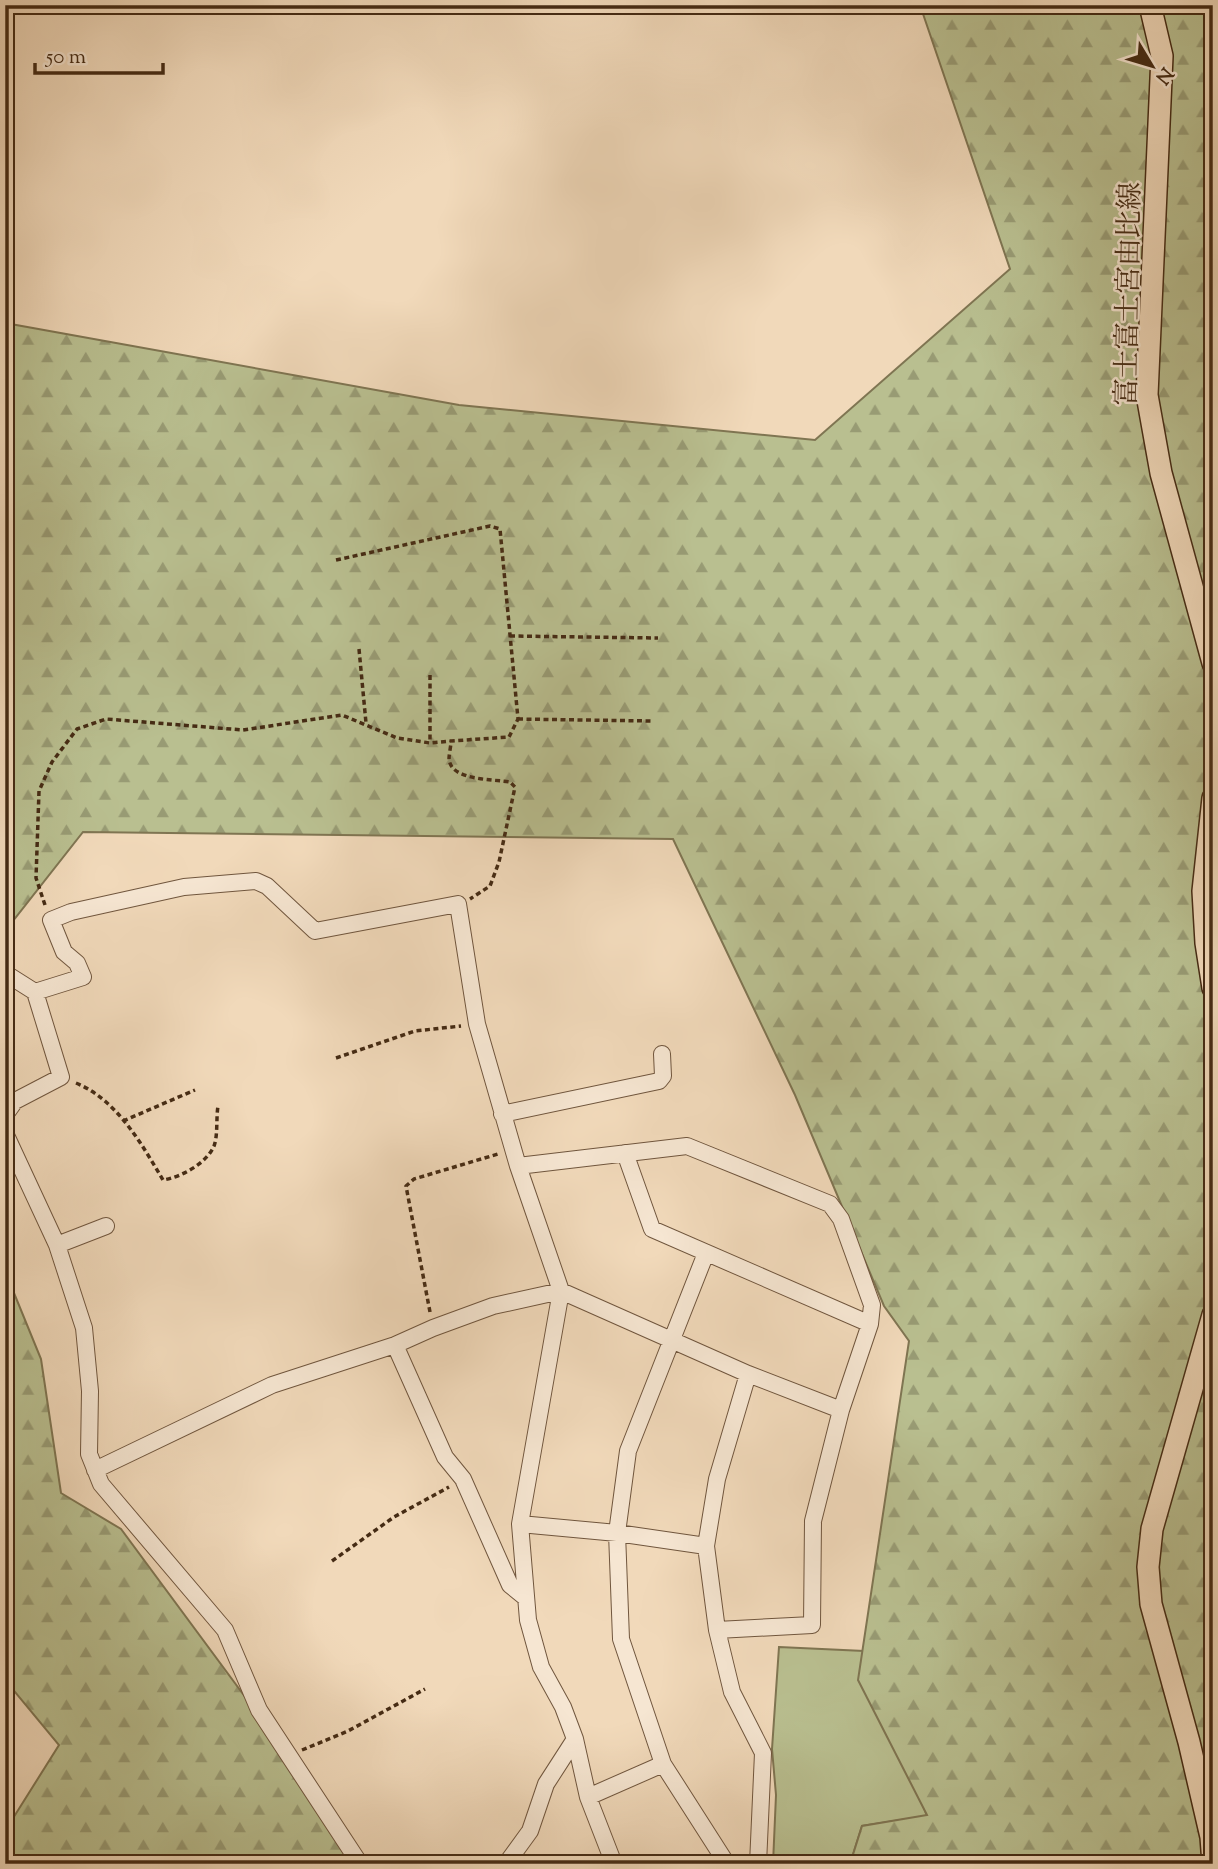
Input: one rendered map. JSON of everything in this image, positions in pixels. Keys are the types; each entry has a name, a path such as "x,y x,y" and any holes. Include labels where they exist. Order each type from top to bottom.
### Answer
{"main road":[{"name":"富士富士宮由比線","path":"1150,5 1162,55 1147,395 1161,473 1213,663"},
{"path":"1213,798 1203,891 1206,943 1213,988"},
{"path":"1213,1315 1152,1530 1148,1567 1151,1604 1189,1742 1211,1837 1213,1864"}],"street":[{"path":"35,992 83,977 77,963 64,952 51,920 71,912 184,887 256,881 267,886 315,931 458,904 477,1024 502,1114 561,1291 520,1524 528,1620 541,1667 563,1707 575,1739 588,1797 614,1864"},
{"path":"5,973 35,992 61,1077 15,1101 5,1115"},
{"path":"502,1114 659,1081 663,1076 662,1054"},
{"path":"5,1133 57,1245 84,1328 90,1391 89,1454 95,1470 102,1484 225,1630 259,1710 360,1864"},
{"path":"516,1158 625,1153 687,1146 830,1204 841,1219 872,1305 870,1324 841,1410 813,1521 812,1625 718,1630"},
{"path":"625,1153 652,1228 870,1324"},
{"path":"57,1245 106,1226"},
{"path":"706,1253 628,1451 617,1533 621,1639 663,1764 727,1864"},
{"path":"95,1470 271,1385 395,1345 493,1306 561,1291 748,1374 841,1410"},
{"path":"395,1345 445,1457 463,1479 510,1586 526,1598"},
{"path":"748,1374 717,1479 706,1546 718,1630 732,1692 763,1753 758,1864"},
{"path":"520,1524 617,1533 706,1546"},
{"path":"506,1864 530,1831 546,1784 575,1739"},
{"path":"588,1797 663,1764"}],"path":[{"path":"51,920 36,878 39,791 52,762 77,729 106,719 243,730 342,715 397,738 430,743 509,737 518,719 500,529 490,526 336,560"},
{"path":"510,636 658,638"},
{"path":"359,649 366,723"},
{"path":"430,675 430,743"},
{"path":"518,719 653,720"},
{"path":"452,741 449,760 454,770 461,774 510,782 515,787 499,862 490,886 476,897 458,904"},
{"path":"336,1058 415,1031 477,1024"},
{"path":"61,1077 90,1089 114,1109 139,1140 163,1180 176,1178 205,1159 215,1145 218,1107"},
{"path":"123,1121 195,1090"},
{"path":"433,1328 405,1186 414,1179 474,1160 516,1158"},
{"path":"332,1562 394,1517 463,1479"},
{"path":"290,1755 348,1731 425,1689"}],"green space":[{"path":"920,5 1213,5 1213,1864 850,1864 862,1826 927,1815 858,1680 909,1341 884,1306 795,1095 673,839 83,832 5,931 5,323 459,405 815,440 1010,269"},
{"path":"5,1271 41,1359 61,1493 121,1529 305,1778 365,1864 5,1864 5,1831 59,1745 5,1680"},
{"path":"779,1647 864,1651 927,1816 862,1826 850,1864 773,1864 776,1795 772,1749"}]}
